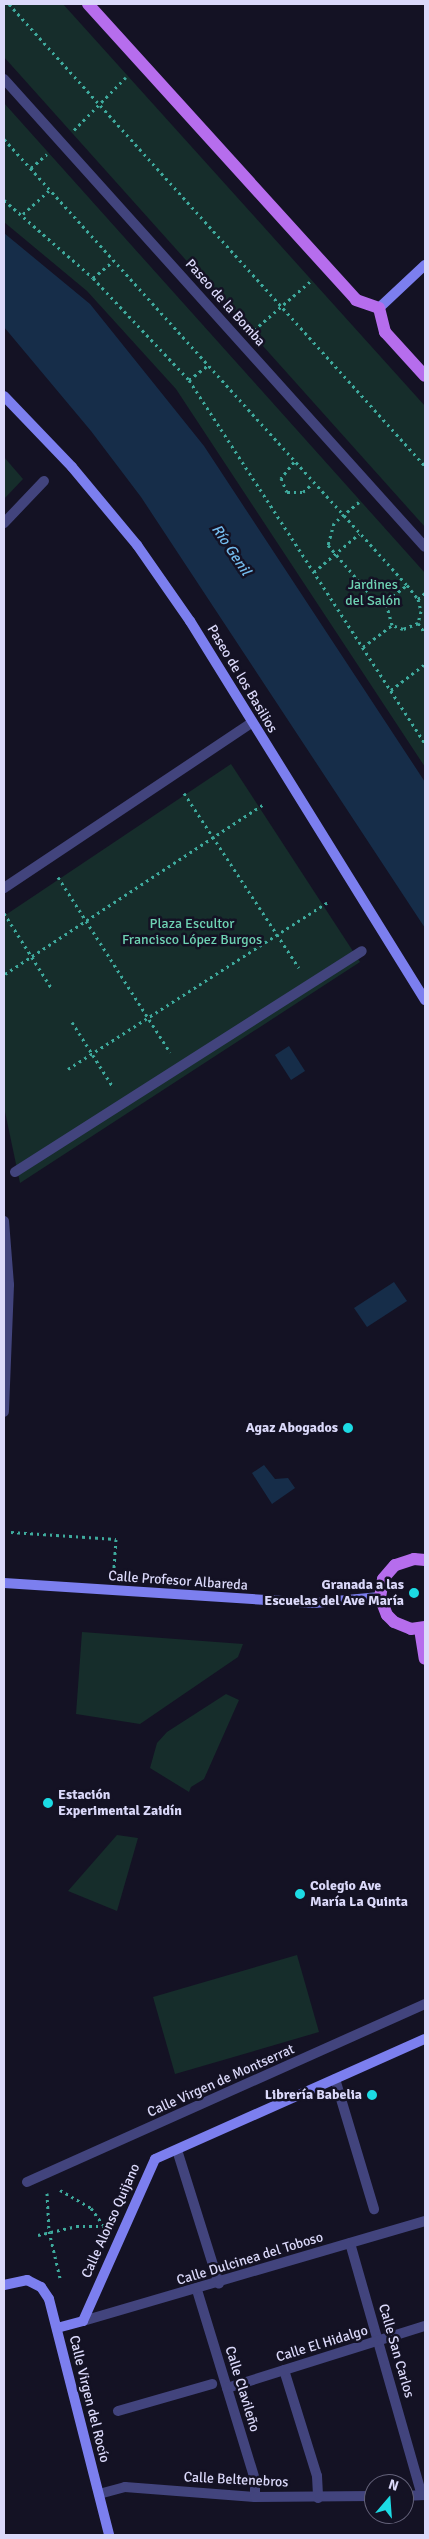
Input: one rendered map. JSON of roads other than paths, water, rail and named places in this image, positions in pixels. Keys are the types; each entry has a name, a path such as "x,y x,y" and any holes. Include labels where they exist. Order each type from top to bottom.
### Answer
{"main road":[{"path":"88,4 356,300 379,308"},
{"path":"379,308 425,266"},
{"path":"379,308 385,332 425,376"},
{"name":"Paseo de los Basilios","path":"4,396 72,467 137,545 190,621 251,723 425,1000"},
{"path":"425,1560 414,1559 394,1565 383,1580 380,1597 387,1615 394,1622 422,1628 425,1659"},
{"name":"Calle Profesor Albareda","path":"4,1583 314,1603 380,1597"},
{"name":"Calle Alonso Quijano","path":"83,2321 150,2166 155,2159 425,2039"},
{"name":"Calle Virgen del Rocío","path":"4,2285 27,2280 41,2287 49,2299 109,2535"},
{"path":"57,2328 83,2321"}],"street":[{"name":"Paseo de la Bomba","path":"4,79 425,547"},
{"path":"4,523 44,481"},
{"path":"4,888 251,723"},
{"path":"16,1172 362,952"},
{"path":"4,1221 9,1285 4,1412"},
{"name":"Calle Virgen de Montserrat","path":"27,2182 425,2004"},
{"path":"335,2079 374,2209"},
{"path":"177,2150 220,2284"},
{"name":"Calle Dulcinea del Toboso","path":"83,2321 220,2284 425,2221"},
{"name":"Calle San Carlos","path":"350,2243 424,2495"},
{"name":"Calle Clavileño","path":"197,2290 255,2480 254,2497"},
{"name":"Calle El Hidalgo","path":"227,2388 425,2326"},
{"path":"284,2370 317,2476 318,2498"},
{"path":"118,2411 212,2384"},
{"name":"Calle Beltenebros","path":"99,2494 125,2486 254,2497 364,2496"}],"water":[{"name":"Río Genil","path":"4,233 90,304 204,446 425,782 425,928 141,497 91,431 4,327"},
{"path":"289,1046 305,1071 291,1080 275,1055"},
{"path":"394,1282 407,1301 367,1327 354,1308"},
{"path":"264,1465 275,1479 288,1478 295,1488 272,1504 252,1473"}],"place":[{"name":"Agaz Abogados","path":"348,1428"},
{"name":"Granada a las Escuelas del Ave María","path":"414,1593"},
{"name":"Estación Experimental Zaidín","path":"48,1803"},
{"name":"Colegio Ave María La Quinta","path":"300,1894"},
{"name":"Librería Babelia","path":"372,2095"}],"park label":[{"name":"Jardines del Salón","path":"373,594"},
{"name":"Plaza Escultor Francisco López Burgos","path":"192,932"}]}
